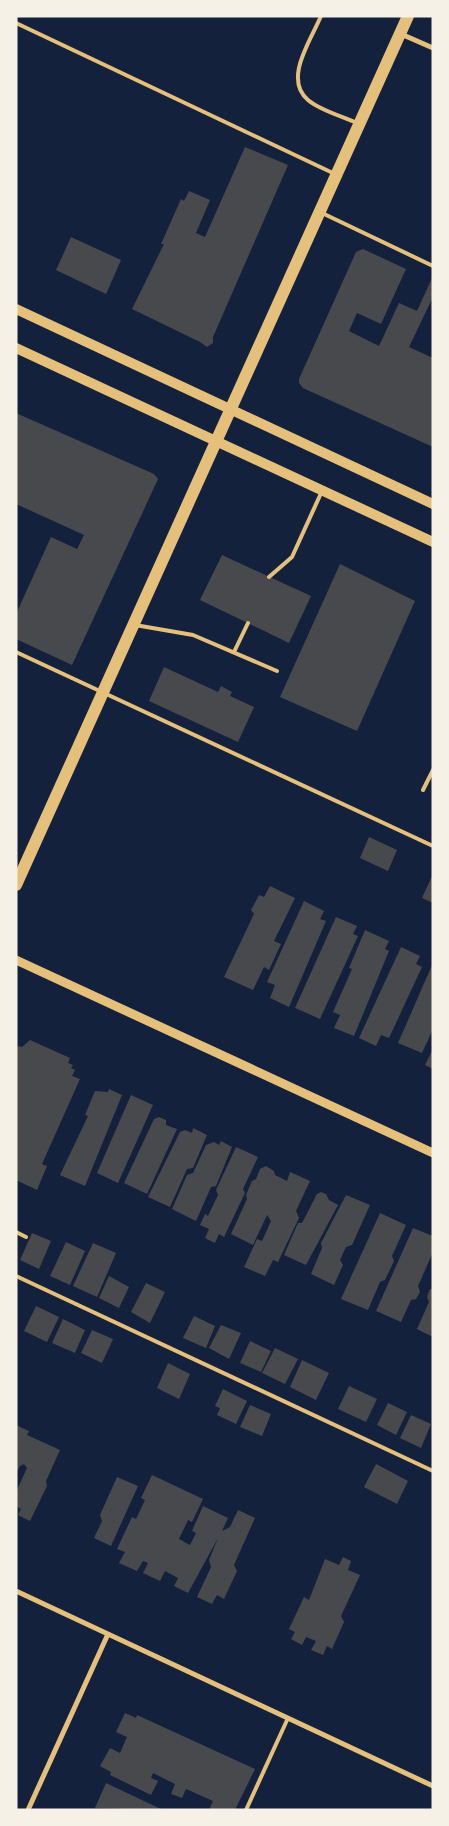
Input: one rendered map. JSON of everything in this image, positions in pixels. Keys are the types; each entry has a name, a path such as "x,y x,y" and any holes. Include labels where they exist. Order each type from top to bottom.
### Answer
{"main road":[{"path":"16,885 408,16"},
{"path":"16,309 433,504"},
{"path":"16,348 433,542"}],"street":[{"path":"401,33 433,48"},
{"path":"16,960 433,1153"},
{"path":"16,1591 433,1786"},
{"path":"28,1810 108,1634"}],"lane":[{"path":"321,16 296,74 299,88 308,100 359,124"},
{"path":"16,23 336,174"},
{"path":"319,212 433,266"},
{"path":"269,577 292,558 322,491"},
{"path":"234,652 248,623"},
{"path":"134,624 193,635 277,671"},
{"path":"16,652 433,846"},
{"path":"423,790 433,770"},
{"path":"16,1232 26,1237"},
{"path":"16,1276 433,1470"},
{"path":"246,1810 288,1718"}],"building":[{"path":"245,147 288,165 213,337 213,343 207,347 132,309 164,244 161,244 181,199 184,201 189,191 210,200 196,233 205,237"},
{"path":"71,237 121,260 106,294 56,270"},
{"path":"363,249 406,269 381,324 357,313 349,331 379,346 399,303 417,311 433,276 433,297 409,347 433,358 433,447 303,388 299,383 299,379 356,252"},
{"path":"16,413 154,474 158,479 72,665 16,639 16,614 51,537 77,549 84,535 16,504"},
{"path":"222,555 311,596 289,643 200,600"},
{"path":"340,564 415,601 357,731 280,697"},
{"path":"164,667 218,692 221,686 232,692 230,696 254,707 238,742 149,701"},
{"path":"369,837 397,850 388,871 360,858"},
{"path":"433,874 433,903 422,898"},
{"path":"270,886 295,898 274,941 281,944 269,970 264,967 253,990 224,977 254,914 251,910 259,895 264,897"},
{"path":"304,901 324,911 320,919 326,921 289,1007 270,998 275,985 267,982"},
{"path":"336,917 357,926 353,934 358,936 320,1019 295,1008"},
{"path":"365,930 389,941 385,949 389,951 354,1036 334,1028 340,1015 333,1012 352,969 349,968"},
{"path":"401,947 420,956 416,964 422,967 389,1038 381,1035 376,1046 359,1038"},
{"path":"433,963 433,1029 422,1053 398,1043"},
{"path":"30,1040 70,1058 68,1063 73,1065 71,1068 75,1070 72,1076 80,1079 42,1164 47,1166 37,1190 16,1180 16,1050 18,1046 22,1047"},
{"path":"433,1049 433,1069 425,1065"},
{"path":"109,1089 122,1095 85,1186 60,1175 88,1116 85,1115 95,1091 108,1092"},
{"path":"131,1095 153,1105 118,1183 97,1173"},
{"path":"159,1117 166,1120 166,1125 177,1129 147,1194 124,1183 154,1119"},
{"path":"193,1128 207,1135 193,1168 187,1169 170,1207 148,1197 180,1132 185,1130 192,1133"},
{"path":"221,1141 232,1147 216,1186 211,1187 196,1221 172,1209 187,1175 193,1173 206,1145 214,1142 219,1145"},
{"path":"236,1147 258,1157 243,1189 245,1193 224,1237 219,1234 215,1243 205,1238 209,1229 200,1225 205,1214 208,1216 218,1195 216,1190"},
{"path":"266,1166 274,1171 275,1175 287,1181 290,1172 310,1181 296,1211 299,1218 278,1262 273,1260 265,1276 244,1267 257,1239 262,1241 271,1221 267,1215 253,1245 231,1234 247,1199 246,1195 252,1181 256,1179 260,1169"},
{"path":"321,1192 338,1205 306,1265 284,1255 298,1223 302,1223 317,1194"},
{"path":"346,1195 370,1205 352,1245 346,1247 340,1260 343,1265 334,1285 311,1274 322,1248 321,1243"},
{"path":"380,1213 406,1225 392,1256 394,1261 385,1280 380,1282 368,1310 341,1299"},
{"path":"413,1228 433,1236 433,1252 418,1286 420,1292 416,1299 411,1300 401,1322 376,1311"},
{"path":"32,1233 51,1241 39,1269 20,1260"},
{"path":"66,1242 85,1251 70,1285 50,1276"},
{"path":"93,1243 116,1253 97,1297 73,1286"},
{"path":"109,1276 129,1287 119,1308 99,1298"},
{"path":"146,1283 165,1292 150,1323 131,1312"},
{"path":"430,1289 433,1289 433,1337 417,1329 429,1302 427,1297"},
{"path":"36,1306 59,1317 47,1342 24,1331"},
{"path":"194,1316 215,1326 206,1348 183,1338"},
{"path":"63,1319 85,1330 75,1353 52,1343"},
{"path":"221,1325 241,1333 229,1359 209,1348"},
{"path":"92,1330 113,1339 102,1363 81,1353"},
{"path":"250,1341 271,1351 261,1372 240,1363"},
{"path":"275,1348 298,1359 285,1384 262,1373"},
{"path":"302,1360 329,1373 316,1400 290,1387"},
{"path":"168,1363 190,1374 179,1399 157,1388"},
{"path":"349,1386 377,1399 366,1422 338,1409"},
{"path":"223,1389 247,1401 236,1424 217,1415 220,1408 215,1406"},
{"path":"388,1403 407,1412 396,1435 377,1425"},
{"path":"250,1405 271,1414 262,1436 240,1427"},
{"path":"411,1415 431,1424 421,1448 400,1438"},
{"path":"16,1425 29,1431 27,1435 60,1450 46,1481 47,1486 30,1521 18,1515 21,1509 16,1506 16,1492 27,1468 24,1464 20,1466 16,1473"},
{"path":"376,1464 408,1481 397,1504 364,1487"},
{"path":"152,1475 203,1499 192,1522 188,1520 179,1539 190,1545 196,1533 192,1531 203,1506 228,1518 222,1531 230,1527 238,1510 255,1518 234,1565 237,1571 224,1599 217,1595 212,1604 197,1597 211,1567 209,1560 218,1538 188,1593 174,1586 178,1578 165,1571 160,1581 143,1573 148,1563 143,1561 137,1571 119,1563 125,1552 117,1549 132,1517 136,1519 145,1500 141,1498"},
{"path":"117,1477 138,1486 111,1546 94,1538 102,1521 100,1515"},
{"path":"343,1557 351,1561 348,1570 360,1575 341,1616 344,1622 332,1649 327,1646 323,1655 311,1650 316,1641 306,1637 302,1645 291,1639 295,1632 289,1629 304,1597 309,1600 325,1559 339,1565"},
{"path":"125,1713 136,1718 137,1715 255,1769 235,1810 209,1810 213,1801 186,1789 182,1798 171,1794 175,1784 153,1773 151,1778 158,1781 151,1795 110,1775 111,1772 100,1766 110,1748 120,1753 127,1737 116,1732"},
{"path":"106,1783 163,1810 95,1808"}]}
